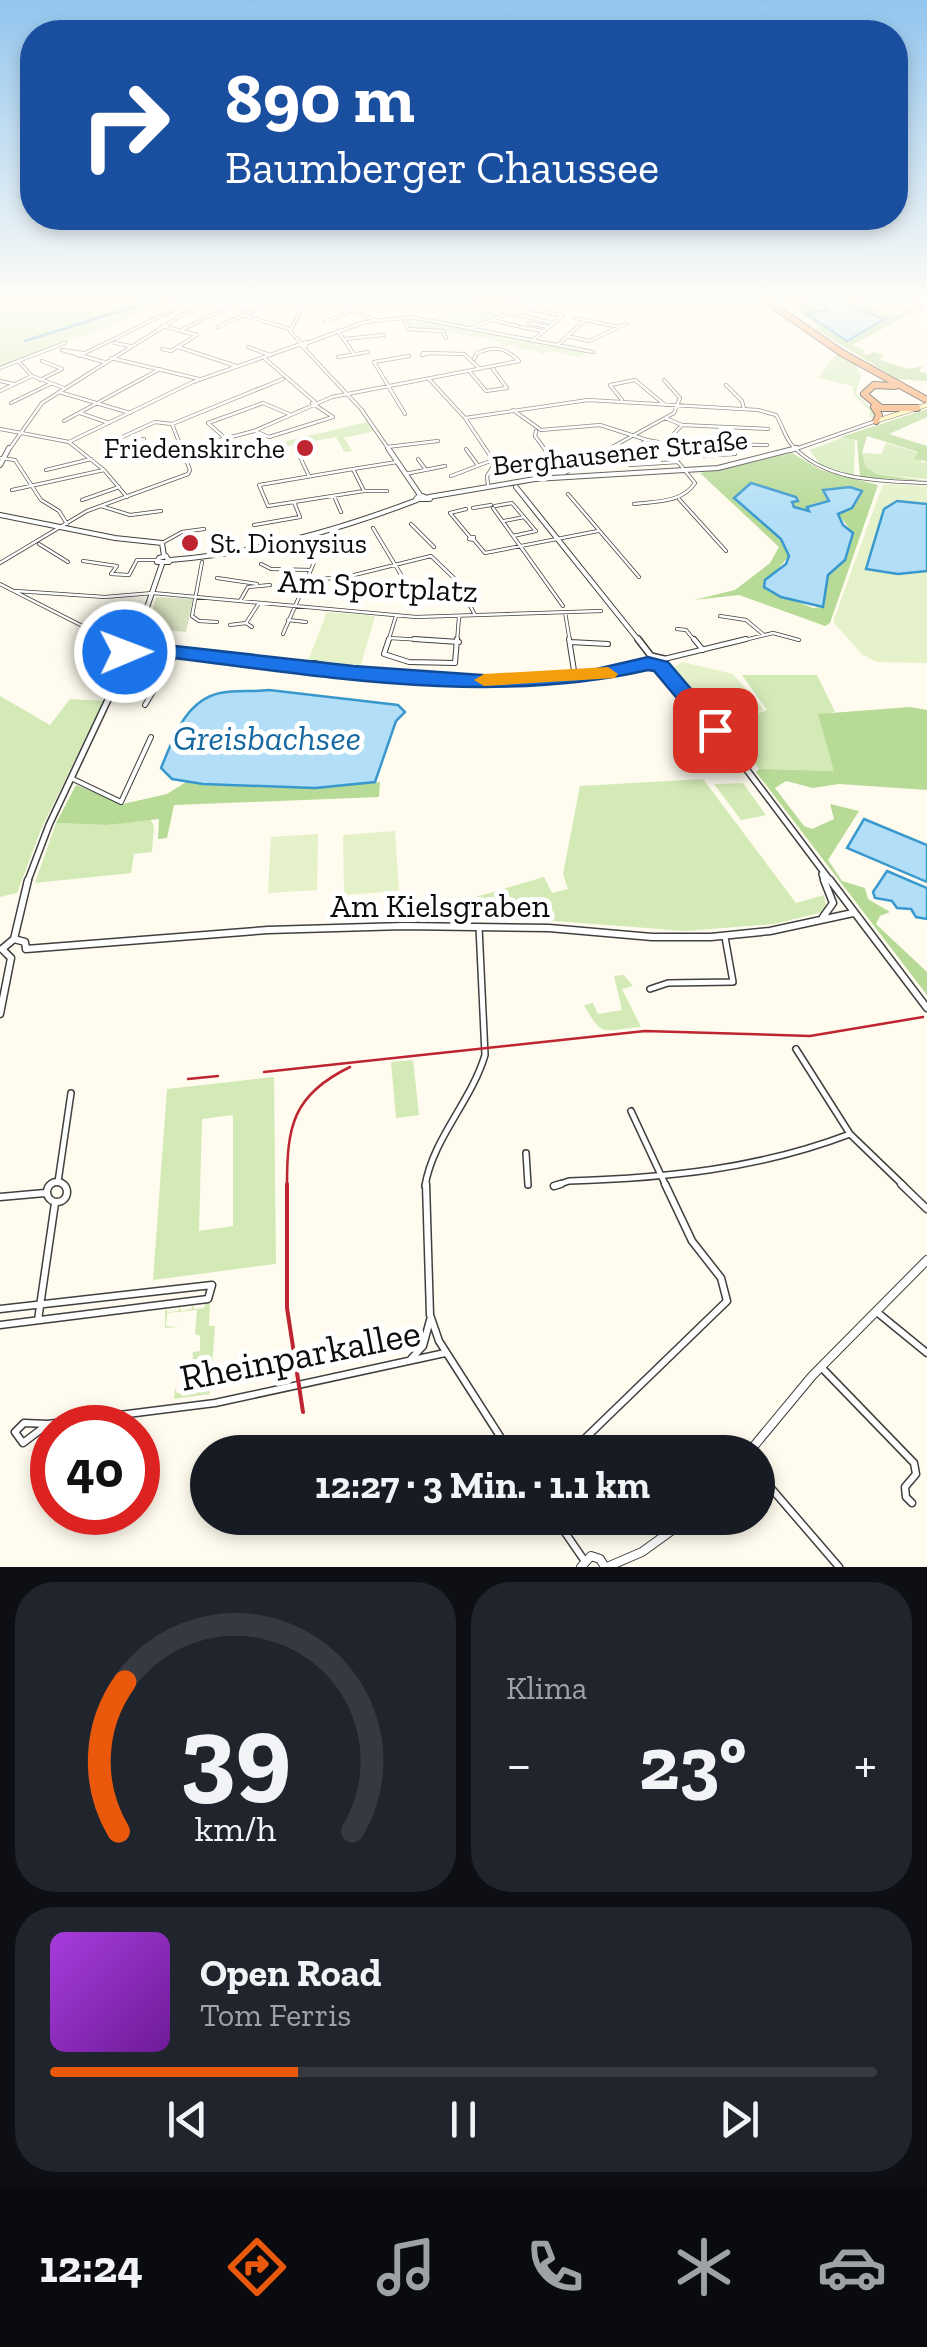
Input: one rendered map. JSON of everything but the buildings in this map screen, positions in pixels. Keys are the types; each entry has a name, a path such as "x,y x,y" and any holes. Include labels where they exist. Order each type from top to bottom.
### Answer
{"highway":[{"path":"861,371 859,394 892,416"},
{"path":"874,371 924,403"},
{"path":"876,371 924,403"},
{"path":"876,421 877,408 864,394 868,387 886,385 910,391"},
{"path":"877,408 924,403"}],"main road":[{"name":"Berghausener Straße","path":"876,421 924,403"}],"street":[{"path":"28,371 61,390 130,413"},
{"path":"40,380 58,371"},
{"path":"1,460 36,408 90,371"},
{"path":"64,422 154,371"},
{"path":"170,371 200,380"},
{"path":"69,442 225,371"},
{"path":"254,431 269,437 334,418 276,371"},
{"path":"100,564 112,574 129,574 137,560 160,562 167,558 288,546 419,498 387,447 326,371"},
{"path":"380,371 405,414"},
{"path":"283,378 172,424 160,421 118,437 142,460 254,431 314,403 388,385 473,371"},
{"path":"470,372 486,392 507,388 494,371"},
{"path":"0,390 32,376"},
{"path":"429,379 465,418 493,460 488,485"},
{"path":"0,380 13,384"},
{"path":"664,380 680,398 680,406"},
{"path":"622,400 612,384 639,381 664,405"},
{"path":"11,404 50,384"},
{"path":"726,385 742,401 744,409"},
{"path":"465,418 577,400 744,409 776,415 786,437 820,466 850,477 927,483"},
{"path":"226,440 208,423 264,403 290,414"},
{"path":"522,475 565,474 680,406"},
{"path":"513,410 526,426 536,431 601,425 658,442"},
{"path":"80,412 110,423"},
{"path":"665,418 682,425 768,430"},
{"name":"Berghausener Straße","path":"419,498 535,479 687,472 796,448 876,421"},
{"path":"0,563 102,506 188,474 190,470 172,424"},
{"path":"669,440 682,425"},
{"path":"0,429 69,442 104,470 127,496"},
{"path":"536,431 535,436 545,449"},
{"path":"124,444 144,439"},
{"path":"626,455 648,440"},
{"path":"387,447 415,448 438,441"},
{"path":"703,444 767,444"},
{"path":"634,504 679,499 695,487 674,457 734,454 732,444"},
{"path":"133,453 147,449"},
{"path":"466,449 478,464"},
{"path":"630,450 646,449 648,454"},
{"path":"300,454 310,476"},
{"path":"392,455 402,454"},
{"path":"46,470 91,458"},
{"path":"418,459 426,470"},
{"path":"1,460 15,460 41,500 58,510 64,526"},
{"path":"451,476 468,473 478,464 493,460"},
{"path":"387,491 267,505 260,484 397,462"},
{"path":"630,464 678,462"},
{"path":"406,474 445,466"},
{"path":"353,469 364,492"},
{"path":"12,490 104,470"},
{"path":"516,485 651,656 664,659 781,633 799,640"},
{"path":"82,500 119,488"},
{"path":"568,494 639,577"},
{"path":"334,496 341,512"},
{"path":"679,499 726,551"},
{"path":"254,525 298,518 294,502"},
{"path":"473,508 512,503 535,530 513,536"},
{"path":"102,506 115,514 146,515 161,511"},
{"path":"493,506 563,606"},
{"path":"466,509 450,512 485,553 598,531"},
{"path":"0,516 122,540 162,543 182,532 204,528"},
{"path":"504,521 524,517"},
{"path":"308,579 334,580 439,553 412,524"},
{"path":"374,528 415,598"},
{"path":"38,543 68,562"},
{"path":"162,543 167,558"},
{"path":"431,556 456,581 476,615"},
{"path":"283,634 316,558"},
{"path":"82,561 116,566 112,574"},
{"path":"14,940 29,876 71,778 130,652 137,645 160,562"},
{"path":"202,562 192,616 199,621 217,622"},
{"path":"261,564 271,569 311,570"},
{"path":"218,578 246,585 270,585"},
{"path":"0,584 122,646 358,672 496,682 576,678 648,664 660,666 732,750 927,1008"},
{"path":"240,601 246,585"},
{"name":"Am Sportplatz","path":"16,592 105,596 153,593 396,616 601,611"},
{"path":"246,623 259,603"},
{"path":"565,612 576,678"},
{"path":"396,616 384,654 404,662 455,663 460,616"},
{"path":"720,616 746,620 764,635"},
{"path":"288,620 306,622"},
{"path":"230,625 246,623 252,627"},
{"path":"677,629 686,630 703,650"},
{"path":"389,638 460,642"},
{"path":"570,642 608,644"},
{"path":"122,646 124,652 130,652"},
{"path":"145,705 177,652"},
{"path":"648,664 651,656"},
{"path":"660,666 664,659"},
{"path":"71,778 121,802 152,737"},
{"path":"812,922 828,914 832,906 822,871"},
{"name":"Am Kielsgraben","path":"26,949 282,930 480,927 549,928 652,937 725,936 853,913"},
{"path":"408,1362 423,1346 430,1315 426,1171 440,1138 479,1075 485,1049 480,927"},
{"path":"650,989 668,983 733,982 725,936"},
{"path":"0,1014 11,958 26,949 22,940 14,940 2,949 11,958"},
{"path":"796,1049 850,1134 927,1209"},
{"path":"1,1198 46,1193 58,1182 71,1093"},
{"path":"589,1435 727,1301 721,1278 692,1241 631,1111"},
{"path":"554,1186 569,1181 661,1178 756,1167 850,1134"},
{"path":"526,1153 528,1185"},
{"path":"38,1320 55,1202 68,1190 66,1184 58,1182"},
{"path":"46,1193 49,1201 55,1202"},
{"path":"762,1435 820,1366 927,1260"},
{"path":"0,1309 212,1285 208,1298 0,1325"},
{"path":"875,1310 927,1353"},
{"path":"430,1315 445,1354 499,1435"},
{"name":"Rheinparkallee","path":"160,1410 214,1403 445,1354"},
{"path":"820,1366 914,1463 916,1474 905,1486 912,1503"},
{"name":"Rheinparkallee","path":"24,1423 48,1424 23,1443 16,1438 15,1432 24,1423"},
{"path":"775,1493 838,1567"},
{"path":"565,1535 583,1564 596,1557 606,1567 642,1552 666,1535"}],"green space":[{"path":"823,371 859,371 856,393 876,413 869,418 870,410 854,395 853,386 818,378"},
{"path":"884,371 927,374 927,381 897,379"},
{"path":"927,409 927,417 889,434 927,446 927,461 914,459 918,452 867,436 862,453 866,467 876,474 927,481 860,477 857,440 841,437"},
{"path":"367,422 374,431 344,438 352,451 344,452 336,437 273,449 275,457 250,461 244,451"},
{"path":"844,437 855,439 854,476 821,465 809,450"},
{"path":"886,443 919,453 922,463 927,461 927,479 876,474 866,467 862,453 881,454"},
{"path":"792,453 821,470 878,485 830,623 825,626 739,595 694,600 735,590 770,563 779,547 700,473","holes":["756,484 769,492 796,497 798,501 791,502 794,507 815,512 813,504 830,500 824,490 850,487 861,491 846,511 838,514 853,533 845,560 828,576 823,607 813,608 767,590 771,577 789,556 781,539 739,504 744,488"]},
{"path":"883,484 927,486 927,663 877,662 863,655 833,622"},
{"path":"156,597 193,599 186,632 147,628"},
{"path":"327,612 375,616 360,668 308,661"},
{"path":"682,662 733,674 764,710 717,723 673,668"},
{"path":"742,675 817,675 835,712 819,715 835,771 759,769 725,725 767,710"},
{"path":"0,696 50,725 70,699 104,701 42,827 17,893 0,897"},
{"path":"910,707 927,710 927,790 839,784 813,788 786,781 775,788 804,826 812,829 834,819 830,804 859,811 828,860 842,881 865,888 868,899 890,912 880,916 876,924 927,972 927,995 756,772 834,771 818,714"},
{"path":"703,779 796,903 824,895 823,912 774,924 686,931 541,920 327,920 329,913 417,914 544,877 552,893 568,889 563,874 580,786"},
{"path":"186,782 316,788 380,782 379,797 174,805 167,838 158,839 159,819 107,825 56,823 76,785 123,804 167,794"},
{"path":"743,783 766,815 741,820 714,784"},
{"path":"150,819 154,826 152,852 134,854 131,873 35,883 56,823 107,825"},
{"path":"395,831 399,891 344,895 343,835"},
{"path":"318,834 317,890 268,893 271,837"},
{"path":"624,975 633,986 622,989 641,1027 605,1030 584,1005 593,1003 598,1014 622,1010 614,976"},
{"path":"413,1060 419,1115 396,1118 391,1062"},
{"path":"274,1077 276,1264 153,1280 167,1089","holes":["233,1115 233,1226 199,1231 202,1119"]},
{"path":"210,1302 209,1326 215,1326 210,1394 174,1399 175,1388 177,1393 193,1391 194,1372 189,1372 188,1378 184,1374 192,1369 193,1352 200,1351 200,1336 195,1334 197,1310 167,1313 166,1326 178,1327 165,1328 165,1309 178,1311 180,1306 181,1311 194,1304 194,1309 204,1308"}],"water":[{"path":"751,483 796,497 794,507 809,511 807,507 829,501 823,490 850,487 862,491 852,508 838,514 853,533 845,560 828,575 823,607 781,597 764,587 765,580 786,564 789,556 781,539 734,498"},
{"path":"897,501 927,504 927,571 898,574 866,569 884,509"},
{"name":"Greisbachsee","path":"269,690 398,705 405,712 396,721 375,782 315,788 203,784 172,779 161,768 175,734 197,704 220,693"},
{"path":"864,819 927,845 927,882 847,848"},
{"path":"887,871 927,888 927,919 916,917 911,909 897,908 892,901 875,898 873,892"}],"railway":[{"path":"264,1072 645,1031 810,1036 923,1017"},
{"path":"287,1186 289,1146 297,1115 316,1089 350,1067"},
{"path":"188,1079 218,1076"},
{"path":"287,1186 287,1308 303,1412"}],"slow traffic":[{"path":"484,680 608,674"}],"place":[{"name":"Friedenskirche","path":"305,448"},
{"name":"St. Dionysius","path":"190,543"}],"route":[{"path":"125,652 139,648 353,672 496,682 588,677 648,664 660,666 715,730"}]}
